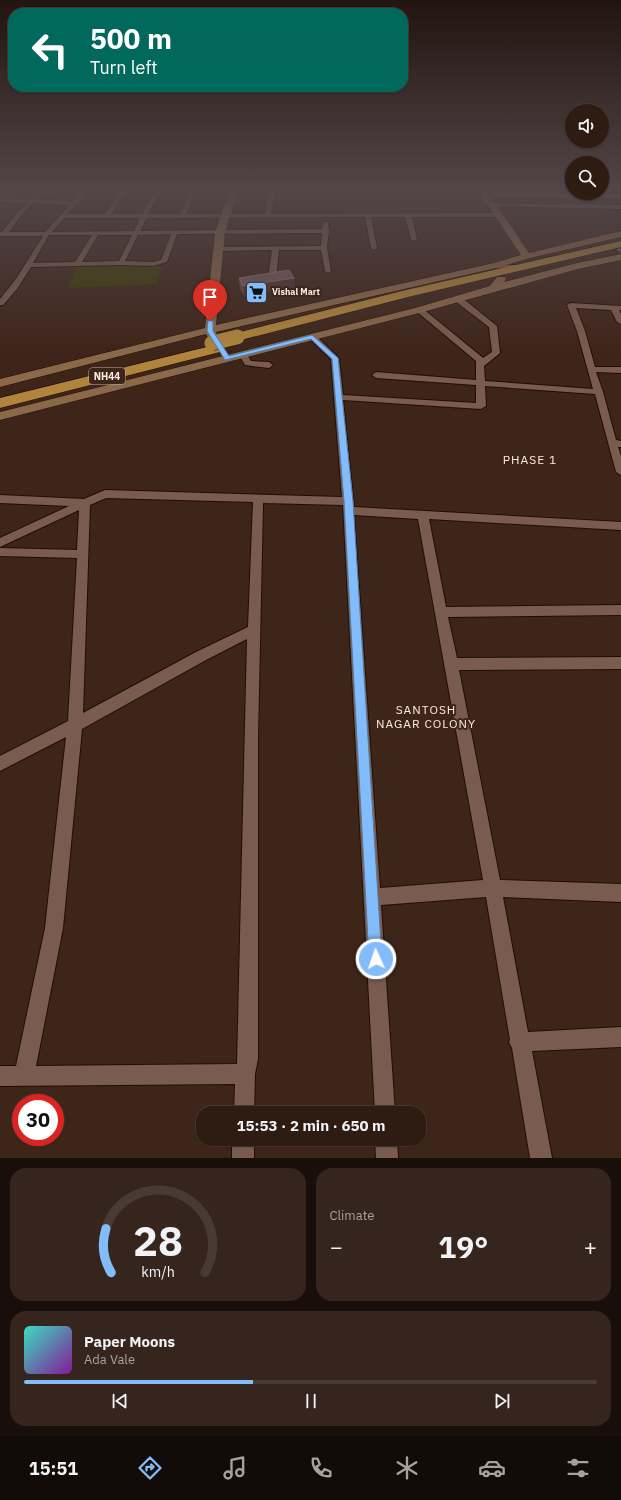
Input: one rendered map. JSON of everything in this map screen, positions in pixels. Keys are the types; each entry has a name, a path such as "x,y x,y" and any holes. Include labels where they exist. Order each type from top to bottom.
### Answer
{"highway":[{"name":"NH44","path":"240,345 524,261 621,250"},
{"name":"NH44","path":"0,394 212,341 240,345 498,284 621,250"},
{"name":"NH44","path":"0,403 212,341"}],"street":[{"path":"0,303 8,296 42,244"},
{"path":"77,264 89,244"},
{"path":"120,263 130,244"},
{"path":"28,265 120,263 153,264 164,262 171,244"},
{"path":"222,244 212,341 227,359"},
{"path":"324,244 328,271"},
{"path":"373,244 374,248"},
{"path":"514,244 524,261"},
{"path":"0,383 212,341 222,323 488,267 524,261 585,244"},
{"path":"272,278 276,248"},
{"path":"221,249 324,248"},
{"path":"221,249 223,304"},
{"path":"0,416 227,359 240,345 312,337 458,299 498,284"},
{"path":"458,299 493,326 496,354 481,364"},
{"path":"621,322 618,308 571,304 581,331 591,369 617,443 621,472"},
{"path":"339,397 481,406 480,360 419,310"},
{"path":"222,323 240,345 248,363 270,365"},
{"path":"312,337 335,358 339,397 349,506 385,1106"},
{"path":"591,369 621,370"},
{"path":"376,375 599,392"},
{"path":"0,542 105,494 258,499 349,506 423,515 621,526"},
{"path":"0,499 85,503"},
{"path":"244,1106 245,1074 248,1059 251,739 258,499"},
{"path":"24,1075 54,928 75,725 85,503"},
{"path":"423,515 493,888 519,1042 541,1158"},
{"path":"0,552 83,554"},
{"path":"440,612 621,610"},
{"path":"0,764 201,656 254,630"},
{"path":"450,664 621,663"},
{"path":"372,897 493,888 621,893"},
{"path":"519,1042 621,1037"},
{"path":"0,1076 245,1074"},
{"path":"243,1146 243,1158"},
{"path":"387,1146 388,1158"}],"shaded area":[{"path":"77,264 161,266 157,284 68,288"}],"building":[{"path":"289,270 294,278 243,286 239,278"}],"place":[{"name":"Vishal Mart","path":"256,292"}],"district":[{"name":"PHASE 1","path":"530,460"},
{"name":"SANTOSH NAGAR COLONY","path":"426,717"}],"route":[{"path":"210,321 210,331 227,359 312,337 335,358 348,501 376,959"}]}
